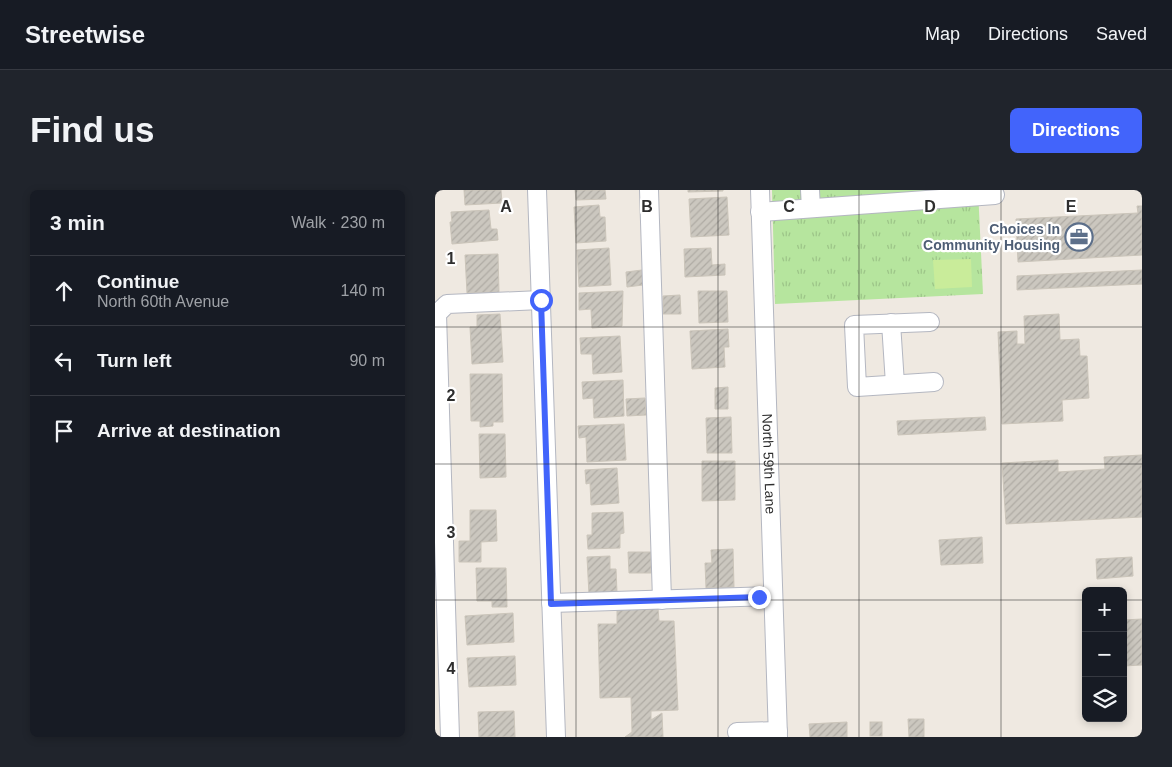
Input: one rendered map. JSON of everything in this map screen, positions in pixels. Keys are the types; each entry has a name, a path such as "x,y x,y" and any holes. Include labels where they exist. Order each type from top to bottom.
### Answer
{"street":[{"path":"537,190 556,737"},
{"path":"649,190 662,600"},
{"name":"North 59th Lane","path":"759,190 778,734"},
{"path":"810,190 811,208"},
{"path":"760,212 954,195 995,195"},
{"path":"450,737 437,314 447,304 541,300"},
{"path":"931,322 854,325 857,387 934,382"},
{"path":"891,324 895,384"},
{"path":"551,604 773,596"},
{"path":"737,732 778,734"}],"green space":[{"path":"772,190 978,190 983,294 775,304"},
{"path":"971,259 972,287 935,289 933,260"}],"building":[{"path":"464,190 501,190 502,203 465,205"},
{"path":"575,190 605,190 606,199 576,200"},
{"path":"688,190 723,190 723,191 688,192"},
{"path":"727,197 729,235 691,237 689,199"},
{"path":"599,205 600,217 605,217 606,241 576,243 574,207"},
{"name":"Choices In Community Housing","path":"1137,206 1142,206 1142,255 1018,262 1016,219 1138,213"},
{"path":"489,210 491,229 497,229 498,240 452,244 451,212"},
{"path":"609,248 611,285 579,287 577,250"},
{"path":"711,248 712,265 725,264 725,275 685,277 684,249"},
{"path":"498,254 499,292 467,293 465,255"},
{"path":"642,270 643,285 627,287 626,272"},
{"path":"1142,270 1142,284 1017,290 1017,276"},
{"path":"623,291 622,326 592,328 591,309 579,310 579,293"},
{"path":"698,291 727,291 728,322 699,323"},
{"path":"680,295 681,314 663,314 663,296"},
{"path":"500,314 503,362 472,364 470,327 477,327 477,315"},
{"path":"1059,314 1060,340 1079,339 1080,356 1087,356 1089,398 1062,400 1063,421 1002,424 998,332 1017,331 1017,344 1025,344 1024,316"},
{"path":"728,329 729,347 724,347 725,367 692,369 690,331"},
{"path":"620,336 622,372 593,374 592,354 581,354 580,338"},
{"path":"470,374 502,374 503,422 493,422 493,426 480,427 480,421 471,421"},
{"path":"623,380 624,416 594,418 593,398 583,399 582,382"},
{"path":"728,387 728,409 715,409 715,388"},
{"path":"645,398 646,415 627,416 626,399"},
{"path":"731,417 732,453 707,453 706,418"},
{"path":"985,417 986,430 898,435 897,421"},
{"path":"624,424 626,460 587,462 586,437 579,438 578,426"},
{"path":"479,434 505,434 506,477 480,478"},
{"path":"1142,455 1142,517 1006,524 1002,463 1058,460 1058,472 1105,469 1104,457"},
{"path":"702,461 735,461 735,500 702,501"},
{"path":"617,468 619,503 591,505 590,483 586,484 585,470"},
{"path":"470,510 496,510 497,541 481,542 481,562 459,562 459,541 470,541"},
{"path":"623,512 624,533 620,534 620,548 588,549 587,535 592,535 592,513"},
{"path":"982,537 983,563 941,565 939,540"},
{"path":"733,549 734,587 706,588 705,563 712,563 711,550"},
{"path":"628,552 651,552 651,573 629,573"},
{"path":"610,556 610,569 616,569 617,593 589,595 587,557"},
{"path":"1132,557 1133,576 1097,579 1096,559"},
{"path":"476,568 506,568 507,607 492,607 492,601 477,601"},
{"path":"658,608 659,621 674,621 678,710 651,711 651,720 662,713 663,737 625,737 632,732 631,697 600,698 598,624 617,624 617,609"},
{"path":"513,613 514,642 467,645 465,616"},
{"path":"1142,619 1142,665 1127,666 1127,620"},
{"path":"515,656 516,685 469,687 467,658"},
{"path":"514,711 515,737 479,737 478,712"},
{"path":"908,719 924,719 924,737 909,737"},
{"path":"847,722 847,737 810,737 809,724"},
{"path":"870,722 882,722 882,736 870,736"}],"place":[{"name":"Choices In Community Housing","path":"1079,237"}],"route":[{"path":"541,300 551,604 759,597"}]}
